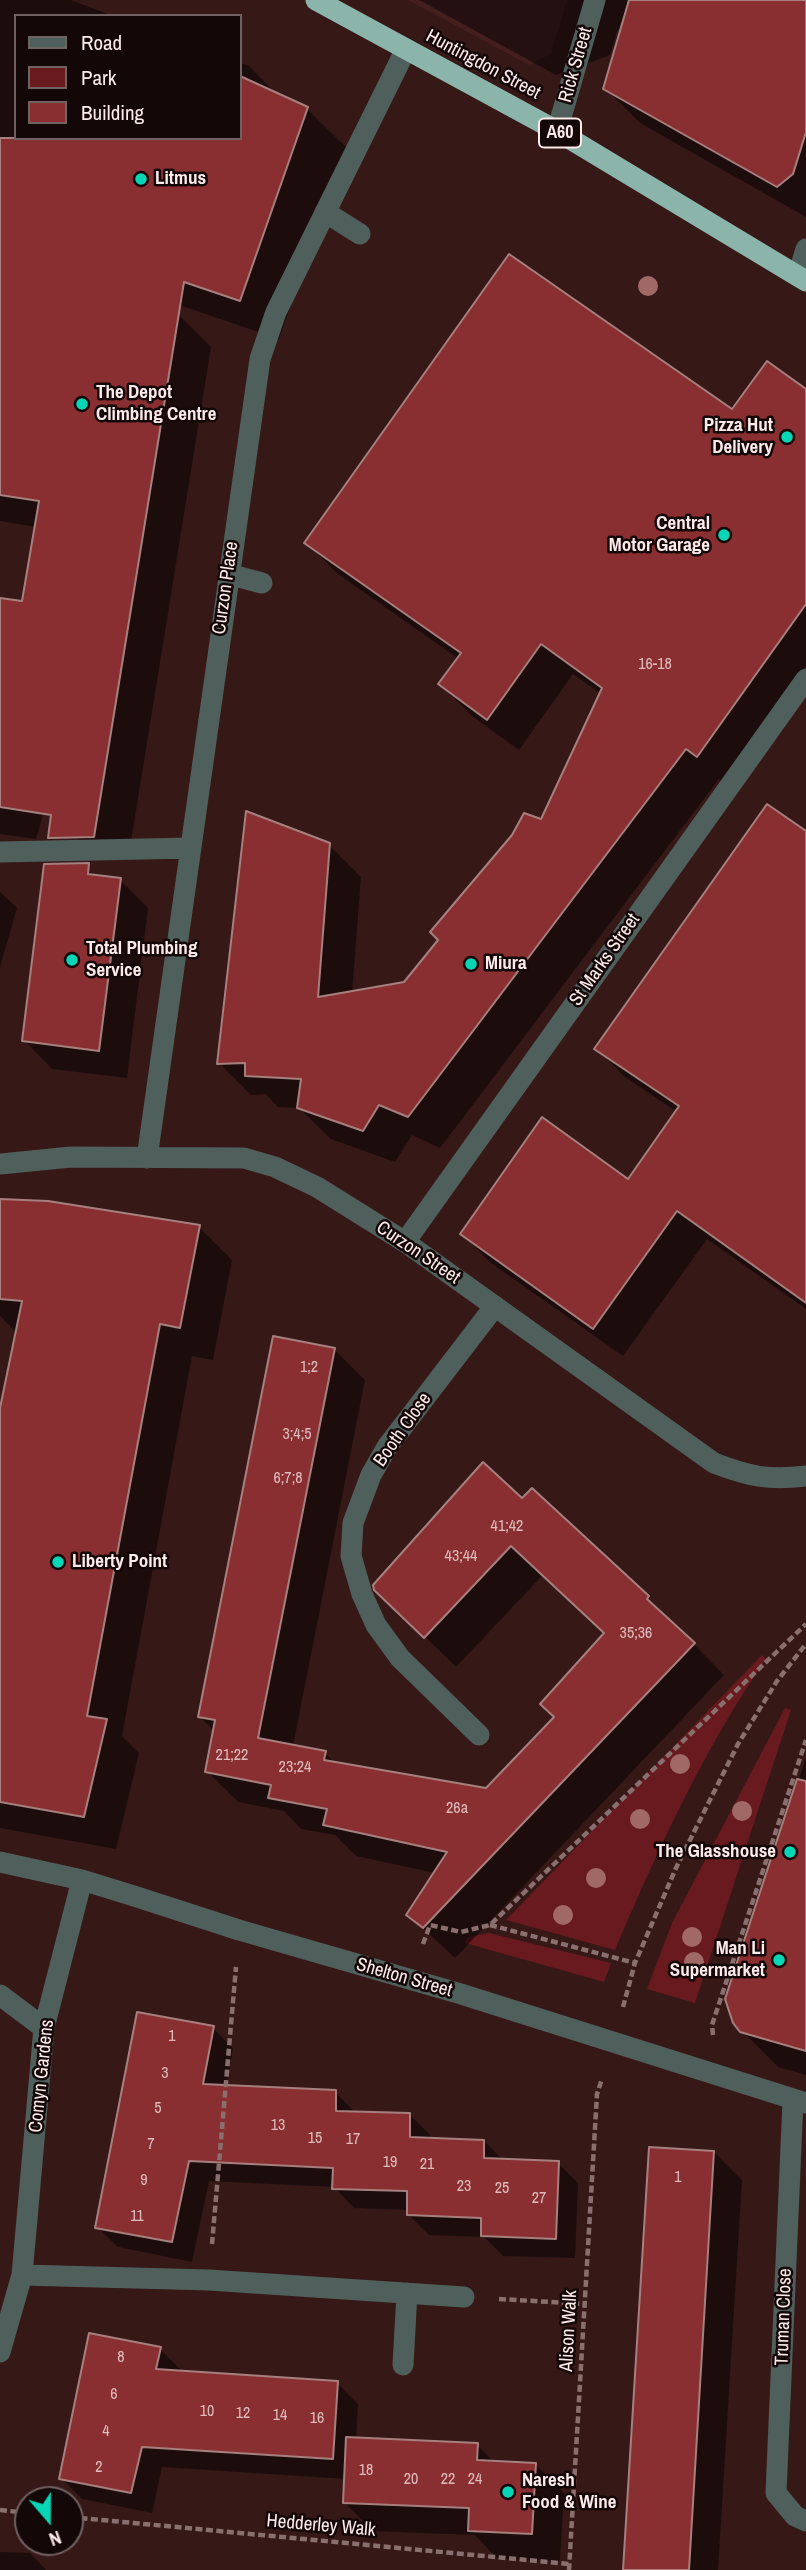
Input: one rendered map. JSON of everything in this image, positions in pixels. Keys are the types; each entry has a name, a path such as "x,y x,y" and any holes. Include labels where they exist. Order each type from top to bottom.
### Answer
{"highway":[{"name":"Huntingdon Street","path":"316,0 557,131 802,279"}],"street":[{"name":"Rick Street","path":"557,131 595,0"},
{"name":"Curzon Place","path":"147,1158 260,359 276,313 406,49"},
{"path":"325,212 360,234"},
{"path":"802,279 806,249"},
{"path":"228,574 262,583"},
{"name":"St Marks Street","path":"405,1242 806,679"},
{"path":"0,852 191,848"},
{"name":"Curzon Street","path":"0,1164 71,1157 244,1158 275,1167 317,1186 405,1242 714,1462 748,1476 799,1477"},
{"name":"Booth Close","path":"479,1735 400,1658 376,1625 362,1594 351,1556 353,1523 371,1475 387,1447 495,1306"},
{"name":"Shelton Street","path":"0,1863 82,1880 239,1930 461,1994 800,2101"},
{"name":"Comyn Gardens","path":"0,2352 22,2275 44,2028 82,1880"},
{"path":"0,1995 44,2028"},
{"name":"Truman Close","path":"800,2101 776,2493 796,2516 806,2521"},
{"path":"22,2275 209,2280 464,2297"},
{"path":"403,2365 407,2293"}],"path":[{"path":"489,1925 806,1624"},
{"path":"632,1975 676,1868 738,1744 777,1681 806,1644"},
{"path":"715,2074 712,2025 806,1740"},
{"path":"410,1979 430,1925 461,1932 489,1925 635,1963"},
{"path":"209,2280 239,1930"},
{"name":"Alison Walk","path":"569,2567 597,2094"},
{"path":"464,2297 585,2304"},
{"name":"Hedderley Walk","path":"84,2517 569,2567"}],"shaded area":[{"path":"408,0 567,0 551,54 529,65"}],"green space":[{"path":"762,1655 766,1659 722,1728 683,1800 615,1950 506,1920"},
{"path":"785,1708 791,1710 695,2003 647,1989 672,1923"},
{"path":"489,1933 611,1963 604,1982 465,1943 468,1937"}],"building":[{"path":"629,0 806,0 806,132 793,174 777,187 603,89"},
{"path":"242,77 308,107 240,301 184,282 94,837 48,838 51,815 0,807 0,598 22,601 39,501 0,495 0,138 242,140"},
{"path":"509,254 732,409 767,361 806,389 806,604 697,757 686,749 408,1117 379,1105 363,1131 297,1108 301,1079 245,1076 245,1063 217,1064 246,811 330,843 318,997 404,982 438,940 430,932 512,835 524,813 541,819 602,688 541,644 487,720 438,684 461,653 304,543"},
{"path":"767,804 806,831 806,1303 677,1211 593,1329 460,1234 542,1117 628,1179 679,1106 594,1049"},
{"name":"Total Plumbing Service","path":"89,863 88,874 121,878 99,1051 22,1041 44,864"},
{"name":"Liberty Point","path":"0,1199 48,1201 200,1225 180,1328 160,1324 87,1716 107,1719 84,1817 0,1802 0,1408 22,1301 0,1299"},
{"path":"273,1336 335,1348 258,1738 326,1751 324,1760 486,1788 554,1717 540,1704 604,1633 511,1546 424,1638 374,1590 373,1585 483,1462 522,1498 532,1488 649,1596 647,1599 695,1643 423,1928 406,1915 447,1852 323,1825 327,1809 268,1798 271,1785 205,1772 215,1720 198,1717"},
{"name":"The Glasshouse","path":"797,1779 806,1781 806,2051 740,2032 733,2023 725,1999"},
{"path":"137,2012 214,2026 203,2084 336,2090 336,2111 410,2113 410,2137 484,2140 484,2158 559,2161 556,2239 481,2236 481,2218 407,2215 407,2191 332,2189 333,2168 189,2161 172,2242 95,2228"},
{"path":"649,2147 714,2151 689,2570 623,2570"},
{"path":"89,2333 161,2347 156,2369 338,2381 333,2459 142,2447 131,2493 59,2479"},
{"path":"346,2437 478,2443 477,2460 536,2463 532,2534 468,2531 469,2508 343,2503"}],"place":[{"name":"Litmus","path":"141,179"},
{"name":"The Depot Climbing Centre","path":"82,404"},
{"name":"Pizza Hut Delivery","path":"787,437"},
{"name":"Central Motor Garage","path":"724,535"},
{"name":"Total Plumbing Service","path":"72,960"},
{"name":"Miura","path":"471,964"},
{"name":"Liberty Point","path":"58,1562"},
{"name":"The Glasshouse","path":"790,1852"},
{"name":"Man Li Supermarket","path":"779,1960"},
{"name":"Naresh Food & Wine","path":"508,2492"}]}
